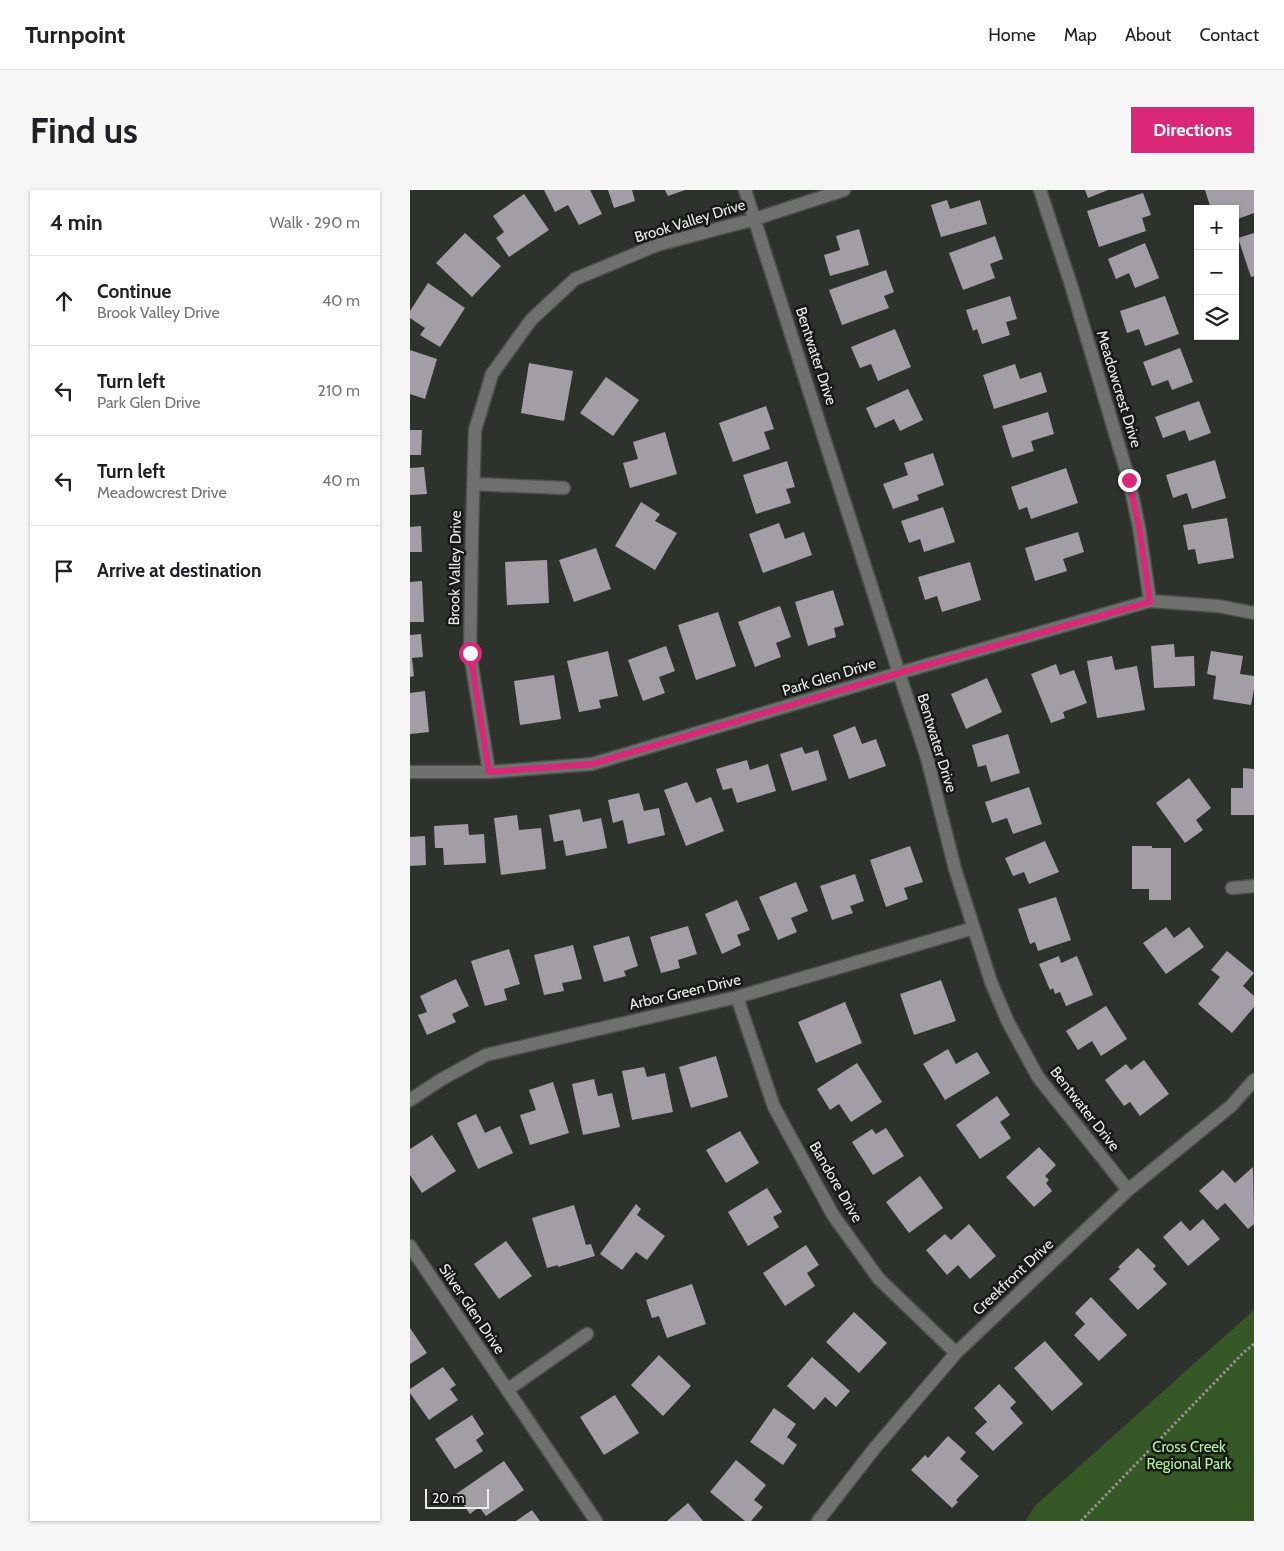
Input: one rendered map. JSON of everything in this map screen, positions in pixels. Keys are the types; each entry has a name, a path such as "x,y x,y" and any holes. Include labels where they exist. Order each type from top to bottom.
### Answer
{"street":[{"name":"Bentwater Drive","path":"745,190 927,758 955,869 991,982 1008,1022 1038,1077 1128,1190"},
{"name":"Brook Valley Drive","path":"489,772 470,653 475,430 492,374 531,320 575,279 657,245 755,219 844,190"},
{"name":"Meadowcrest Drive","path":"1040,190 1072,288 1129,480 1139,527 1150,602"},
{"path":"473,484 564,488"},
{"name":"Park Glen Drive","path":"410,772 489,772 592,764 899,673 1150,602 1218,606 1254,613"},
{"path":"1232,888 1254,886"},
{"name":"Arbor Green Drive","path":"410,1100 442,1079 486,1056 737,997 974,928"},
{"name":"Bandore Drive","path":"737,997 774,1106 833,1215 879,1279 956,1353"},
{"name":"Creekfront Drive","path":"818,1521 874,1449 956,1353 1128,1190 1231,1106 1254,1080"},
{"name":"Silver Glen Drive","path":"410,1246 596,1521"},
{"path":"507,1390 587,1334"}],"path":[{"path":"1081,1521 1170,1427 1254,1344"}],"green space":[{"name":"Cross Creek Regional Park","path":"1254,1310 1254,1521 1025,1521 1035,1506"}],"building":[{"path":"544,190 590,190 602,214 579,225 568,205 555,212"},
{"path":"608,190 632,190 635,201 614,208"},
{"path":"665,190 685,190 668,196"},
{"path":"1085,190 1108,190 1088,198"},
{"path":"1205,190 1254,190 1254,213 1239,219 1239,205 1210,205"},
{"path":"1143,193 1151,215 1142,218 1146,231 1099,247 1087,211"},
{"path":"524,194 549,230 509,257 496,238 504,232 493,216"},
{"path":"947,200 950,209 980,200 987,224 941,237 931,205"},
{"path":"859,229 869,265 830,276 824,255 840,250 836,236"},
{"path":"465,233 501,266 472,297 436,263"},
{"path":"1254,233 1254,276 1251,277 1239,238"},
{"path":"995,236 1003,259 990,264 995,278 963,290 949,253"},
{"path":"1145,243 1159,278 1135,288 1129,273 1116,279 1108,259"},
{"path":"886,270 894,292 884,296 889,308 842,325 829,290"},
{"path":"428,283 465,308 440,347 420,335 425,328 410,318 410,311"},
{"path":"1010,296 1017,319 1006,322 1010,335 982,344 977,329 973,331 966,310"},
{"path":"1165,296 1179,334 1145,346 1139,329 1127,333 1120,311"},
{"path":"895,329 911,367 878,381 871,364 860,368 851,347"},
{"path":"1180,348 1193,382 1172,390 1168,380 1152,386 1143,362"},
{"path":"410,350 437,359 425,399 410,394"},
{"path":"529,363 573,371 564,421 521,413"},
{"path":"1015,364 1020,379 1041,372 1047,392 994,409 983,375"},
{"path":"606,377 639,400 613,436 580,413"},
{"path":"908,389 923,420 900,431 894,419 875,428 866,408"},
{"path":"1199,401 1211,433 1189,441 1185,430 1163,438 1155,417"},
{"path":"766,406 774,429 764,432 770,449 733,462 719,423"},
{"path":"1048,412 1054,434 1031,441 1034,451 1012,458 1002,426"},
{"path":"410,430 422,430 421,455 410,455"},
{"path":"665,432 677,474 630,488 623,463 638,459 633,442"},
{"path":"933,453 944,485 917,495 919,500 893,509 883,484 908,475 904,463"},
{"path":"1215,460 1226,498 1192,509 1187,493 1173,498 1166,475"},
{"path":"787,461 795,487 786,489 791,503 756,514 743,475"},
{"path":"424,467 427,494 410,495 410,468"},
{"path":"1066,468 1078,503 1031,519 1027,507 1019,510 1011,487"},
{"path":"641,502 660,514 655,521 677,533 655,570 615,546"},
{"path":"943,507 955,542 924,552 920,539 909,543 901,521"},
{"path":"1227,518 1234,558 1198,564 1195,549 1188,550 1183,525"},
{"path":"779,523 785,539 804,532 812,555 763,573 749,534"},
{"path":"421,526 422,552 410,552 410,527"},
{"path":"1078,532 1084,552 1063,559 1067,571 1035,581 1025,548"},
{"path":"596,548 611,589 574,602 559,560"},
{"path":"547,560 549,603 507,605 505,562"},
{"path":"970,562 981,600 942,612 937,596 925,600 918,577"},
{"path":"422,581 424,622 410,622 410,582"},
{"path":"833,590 844,625 834,628 836,637 808,646 795,602"},
{"path":"780,606 791,637 776,643 781,657 755,667 738,622"},
{"path":"718,612 736,666 696,680 678,625"},
{"path":"421,634 423,657 412,658 414,676 410,677 410,635"},
{"path":"1174,644 1175,657 1194,656 1195,686 1154,688 1151,646"},
{"path":"666,646 675,671 659,677 665,693 643,701 628,660"},
{"path":"608,651 618,696 599,700 601,708 579,712 567,661"},
{"path":"1211,651 1243,656 1240,674 1254,676 1251,705 1213,699 1216,676 1207,674"},
{"path":"1112,656 1115,670 1137,666 1145,710 1097,718 1087,661"},
{"path":"1056,664 1060,675 1074,670 1087,703 1063,712 1065,718 1051,723 1031,674"},
{"path":"554,675 561,719 520,725 514,681"},
{"path":"987,678 1002,712 966,729 951,694"},
{"path":"425,691 429,732 410,734 410,693"},
{"path":"855,726 862,744 876,739 886,766 849,779 833,735"},
{"path":"1008,734 1020,773 991,782 986,765 978,767 972,745"},
{"path":"802,747 805,754 818,750 827,780 792,791 780,754"},
{"path":"747,760 750,770 768,764 776,791 737,803 732,788 723,790 716,769"},
{"path":"1243,768 1254,769 1254,815 1231,815 1231,788 1243,788"},
{"path":"1189,778 1211,808 1196,820 1203,830 1185,843 1156,803"},
{"path":"687,782 696,803 711,797 724,831 686,846 664,790"},
{"path":"1029,787 1042,824 1013,834 1007,818 992,823 985,802"},
{"path":"639,793 644,811 659,808 665,835 628,844 623,820 613,823 608,800"},
{"path":"580,809 583,822 601,818 607,848 566,856 563,840 554,842 549,815"},
{"path":"517,815 519,830 541,828 546,869 501,875 494,818"},
{"path":"468,824 469,835 484,834 486,863 444,865 443,848 435,848 434,826"},
{"path":"425,836 426,865 410,866 410,837"},
{"path":"1045,841 1059,872 1029,884 1024,872 1013,876 1005,858"},
{"path":"910,846 923,882 904,888 908,899 886,907 870,860"},
{"path":"1132,846 1171,848 1171,900 1149,900 1149,889 1132,889"},
{"path":"855,874 864,901 850,906 853,913 832,920 820,886"},
{"path":"796,882 808,911 791,918 797,932 778,940 759,897"},
{"path":"1056,897 1071,940 1038,951 1035,942 1030,944 1018,909"},
{"path":"737,900 750,930 737,935 741,945 722,954 705,914"},
{"path":"688,926 697,954 678,960 680,968 661,973 650,937"},
{"path":"1166,927 1174,938 1189,927 1204,947 1166,974 1143,943"},
{"path":"629,936 638,966 624,971 626,976 604,982 593,946"},
{"path":"573,945 582,979 562,983 564,991 544,995 534,955"},
{"path":"509,949 520,984 504,989 507,1000 485,1006 471,961"},
{"path":"1227,951 1254,973 1243,986 1254,996 1254,1007 1232,1033 1198,1004 1220,977 1211,970"},
{"path":"1059,956 1061,963 1077,956 1093,995 1066,1006 1060,992 1055,994 1053,988 1050,990 1039,964"},
{"path":"456,979 469,1006 452,1014 456,1022 427,1035 418,1015 427,1012 420,996"},
{"path":"941,980 956,1021 914,1035 900,994"},
{"path":"845,1002 862,1043 816,1063 798,1022"},
{"path":"1106,1006 1127,1039 1101,1056 1092,1041 1078,1050 1066,1031"},
{"path":"948,1049 956,1064 977,1052 990,1073 945,1100 923,1064"},
{"path":"716,1056 728,1097 691,1108 679,1067"},
{"path":"1144,1060 1169,1094 1140,1116 1130,1102 1124,1106 1105,1080 1126,1064 1131,1070"},
{"path":"857,1063 882,1102 851,1122 839,1104 830,1110 817,1089"},
{"path":"644,1067 647,1077 665,1073 673,1112 632,1120 622,1071"},
{"path":"594,1079 598,1096 612,1093 620,1127 583,1135 572,1084"},
{"path":"553,1082 569,1133 530,1145 520,1115 536,1110 529,1090"},
{"path":"997,1096 1010,1115 1000,1122 1011,1138 980,1159 956,1125"},
{"path":"476,1114 485,1133 500,1126 513,1153 478,1169 457,1123"},
{"path":"886,1128 904,1156 873,1175 852,1142 872,1129 876,1134"},
{"path":"740,1131 759,1163 726,1183 706,1150"},
{"path":"432,1135 456,1171 422,1193 410,1175 410,1149"},
{"path":"1039,1147 1056,1165 1045,1176 1049,1180 1046,1183 1052,1191 1034,1207 1006,1177"},
{"path":"1253,1167 1254,1224 1248,1229 1225,1203 1217,1210 1199,1191 1223,1170 1235,1183"},
{"path":"920,1176 943,1208 909,1233 886,1202"},
{"path":"767,1188 782,1212 773,1217 779,1227 748,1246 728,1212"},
{"path":"636,1204 641,1209 637,1215 665,1236 647,1260 636,1252 622,1270 600,1254"},
{"path":"574,1205 586,1245 591,1244 595,1256 558,1267 558,1265 547,1268 532,1218"},
{"path":"1203,1219 1220,1239 1188,1266 1163,1237 1181,1221 1190,1231"},
{"path":"969,1224 996,1256 970,1279 958,1265 947,1275 926,1250 945,1234 951,1240"},
{"path":"506,1241 532,1276 499,1299 474,1264"},
{"path":"806,1245 819,1265 807,1273 815,1286 785,1306 763,1273"},
{"path":"1138,1248 1156,1266 1153,1269 1167,1284 1138,1310 1109,1279 1120,1269 1118,1267"},
{"path":"692,1284 706,1324 667,1338 659,1316 652,1318 646,1300"},
{"path":"1091,1297 1127,1335 1099,1361 1074,1335 1085,1324 1075,1313"},
{"path":"854,1312 887,1343 859,1373 826,1342"},
{"path":"410,1328 427,1353 410,1364"},
{"path":"1045,1341 1083,1384 1052,1411 1014,1368"},
{"path":"659,1355 691,1386 663,1416 631,1385"},
{"path":"812,1357 850,1391 836,1407 825,1397 814,1410 787,1386"},
{"path":"443,1367 456,1385 450,1389 458,1400 429,1420 410,1393 410,1389"},
{"path":"999,1384 1016,1402 1010,1408 1023,1423 993,1451 975,1433 987,1422 974,1408"},
{"path":"615,1395 639,1433 604,1455 580,1417"},
{"path":"774,1408 796,1424 787,1437 797,1445 783,1465 750,1442"},
{"path":"472,1415 484,1434 476,1440 483,1451 455,1469 435,1439"},
{"path":"948,1436 966,1452 960,1459 979,1476 956,1500 958,1502 952,1508 911,1470 925,1455 928,1458"},
{"path":"736,1460 766,1485 754,1500 763,1507 751,1521 745,1521 710,1492"},
{"path":"504,1461 524,1490 486,1516 479,1507 470,1514 456,1494"},
{"path":"688,1503 703,1521 667,1521"},
{"path":"532,1510 540,1521 516,1521"}],"route":[{"path":"470,653 489,772 592,764 899,673 1150,602 1139,527 1129,480"}]}
